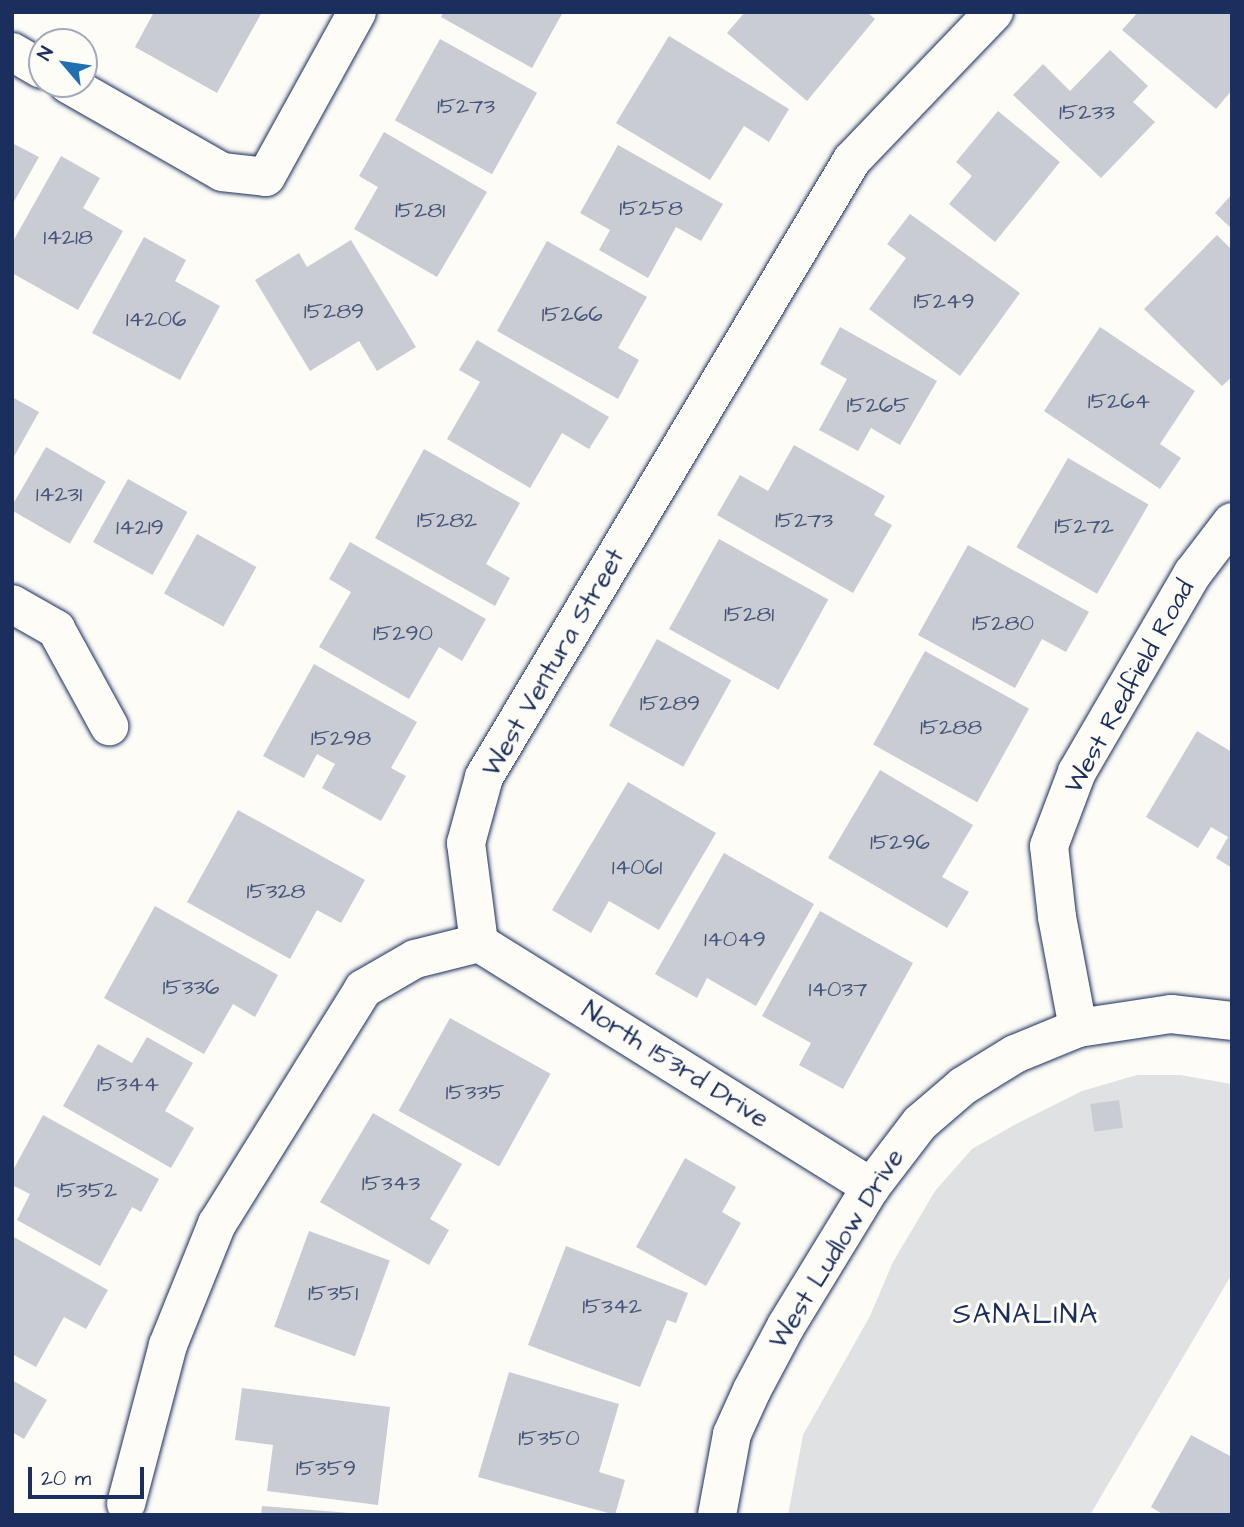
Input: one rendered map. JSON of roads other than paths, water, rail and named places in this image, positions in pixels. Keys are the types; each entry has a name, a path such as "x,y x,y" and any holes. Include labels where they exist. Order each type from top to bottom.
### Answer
{"street":[{"path":"92,98 222,172 266,177 357,12"},
{"name":"West Ventura Street","path":"479,943 466,843 484,777 852,160 994,12"},
{"path":"12,52 28,61"},
{"name":"West Redfield Road","path":"1078,1028 1057,917 1049,846 1077,772 1193,573 1232,522"},
{"path":"12,604 56,629 109,726"},
{"path":"126,1504 168,1345 217,1224 363,989 415,959 479,943"},
{"name":"North 153rd Drive","path":"479,943 871,1187"},
{"name":"West Ludlow Drive","path":"717,1515 732,1434 786,1326 871,1187 920,1123 963,1086 1015,1054 1078,1028 1171,1014 1232,1021"}],"district":[{"name":"SANALINA","path":"1026,1315"}]}
